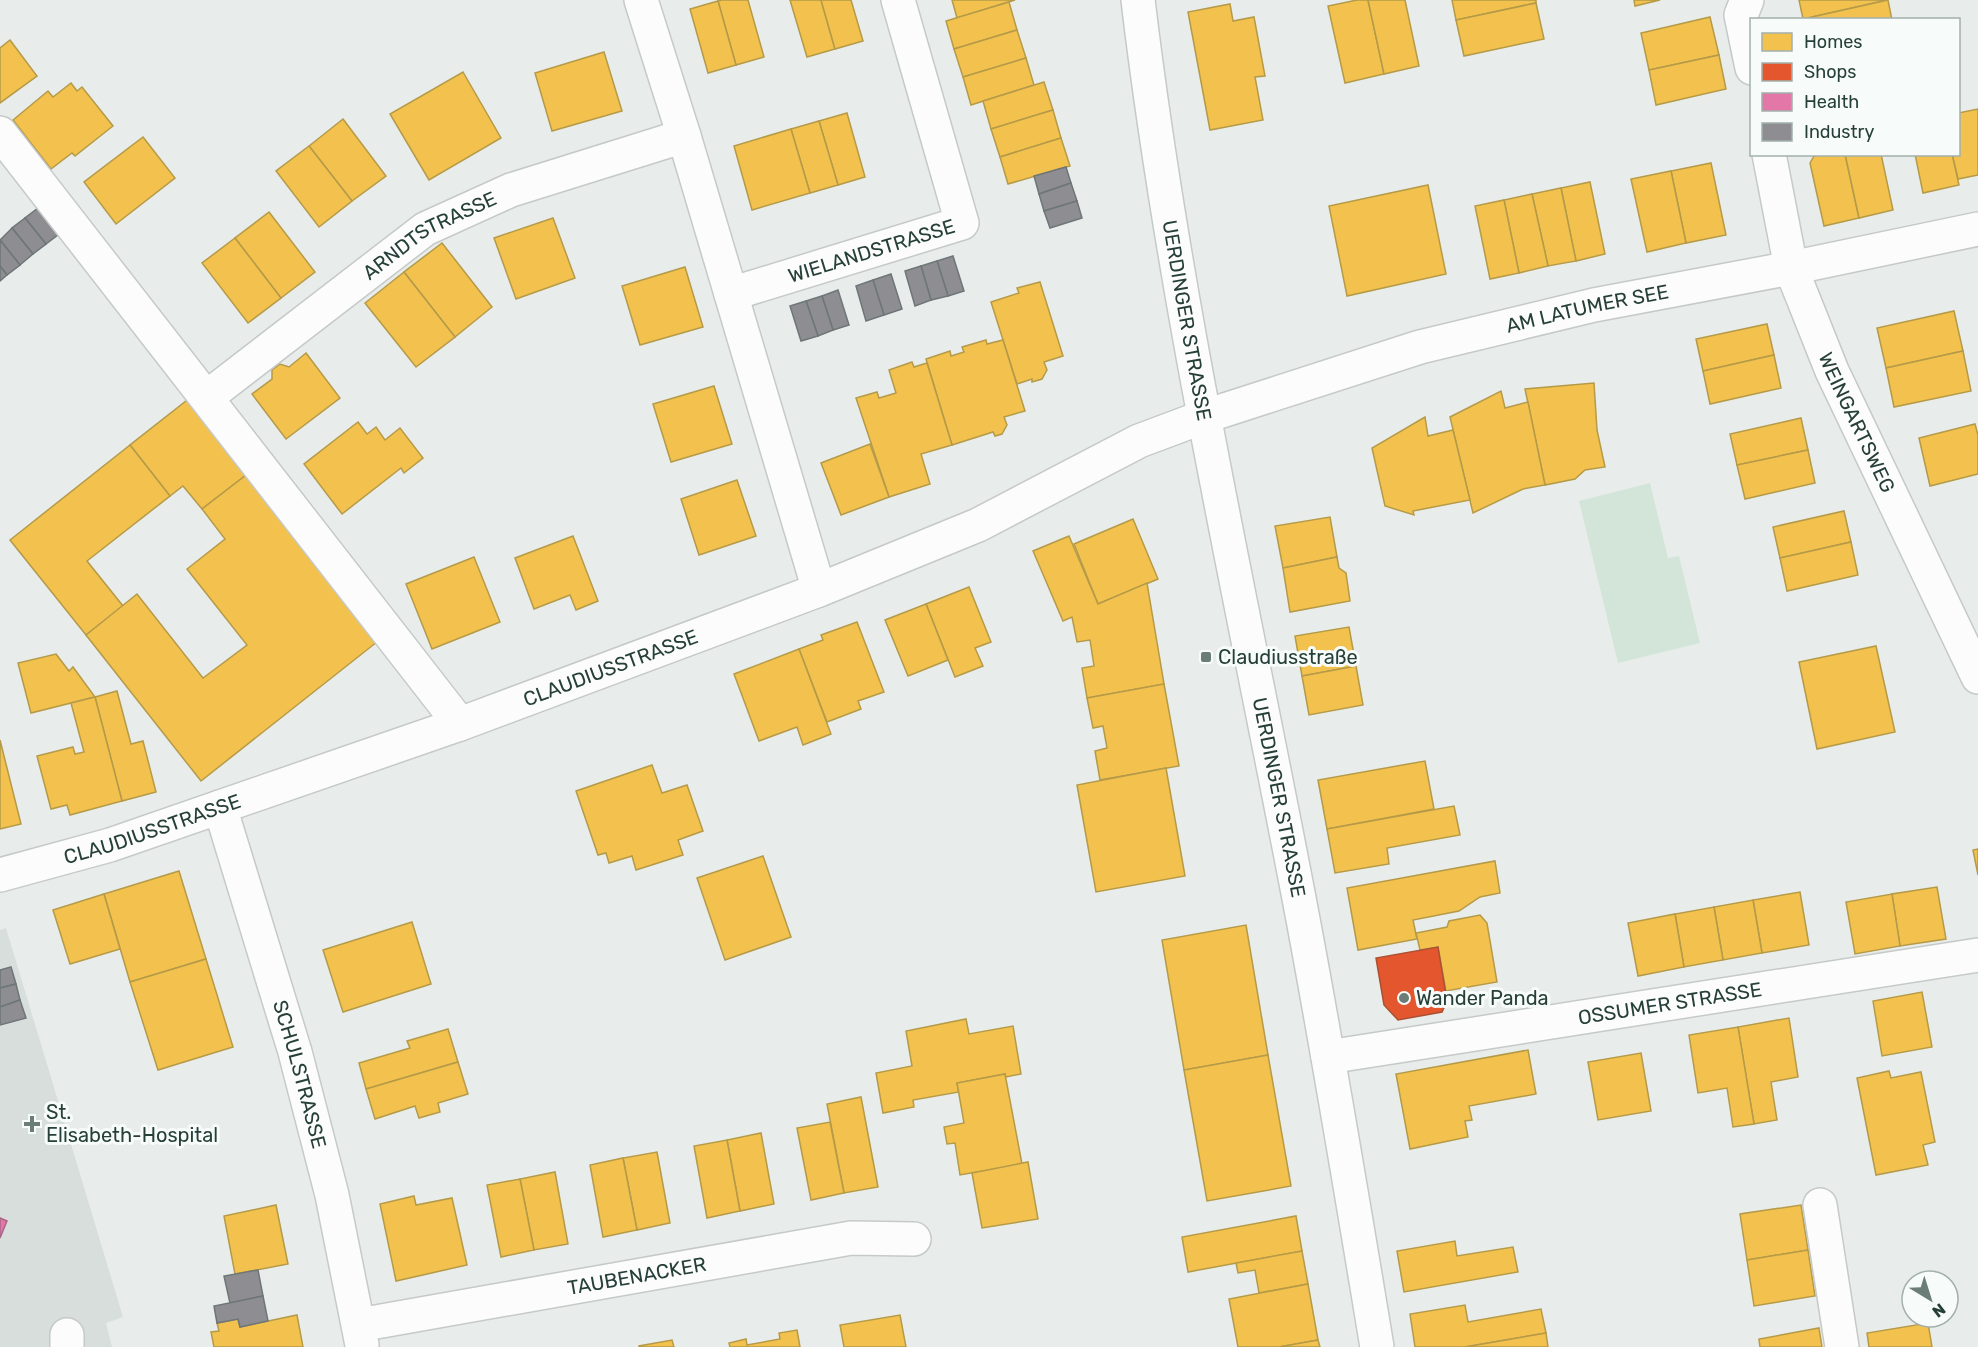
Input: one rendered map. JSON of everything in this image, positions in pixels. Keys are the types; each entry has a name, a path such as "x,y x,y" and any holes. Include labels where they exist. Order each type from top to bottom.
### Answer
{"street":[{"path":"642,0 819,590"},
{"name":"WIELANDSTRASSE","path":"731,294 962,223 898,0"},
{"name":"UERDINGER STRASSE","path":"1138,0 1149,90 1203,417 1296,881 1377,1347"},
{"path":"1747,0 1741,15 1750,58"},
{"path":"0,133 460,724"},
{"name":"ARNDTSTRASSE","path":"207,397 425,229 511,189 684,136"},
{"name":"WEINGARTSWEG","path":"1769,156 1791,268 1832,371 1978,677"},
{"name":"AM LATUMER SEE","path":"1203,417 1420,347 1594,306 1978,229"},
{"name":"CLAUDIUSSTRASSE","path":"0,875 110,845 460,724 819,590 978,525 1140,441 1203,417"},
{"name":"SCHULSTRASSE","path":"220,807 296,1052 332,1195 361,1336"},
{"name":"OSSUMER STRASSE","path":"1328,1057 1978,955"},
{"path":"1820,1205 1842,1347"},
{"name":"TAUBENACKER","path":"361,1336 851,1238 914,1239"}],"shaded area":[{"name":"St. Elisabeth-Hospital","path":"6,928 123,1317 106,1323 112,1347 0,1347 0,930"}],"green space":[{"path":"1650,483 1668,558 1679,556 1700,643 1618,663 1579,501"}],"building: Homes":[{"path":"748,0 764,57 736,65 718,1"},
{"path":"790,0 821,0 835,49 807,57"},
{"path":"821,0 851,0 863,41 835,49"},
{"path":"952,0 1015,0 957,18"},
{"path":"1368,0 1384,74 1345,83 1328,6"},
{"path":"1368,0 1405,0 1419,66 1384,74"},
{"path":"1452,0 1536,0 1536,3 1456,20"},
{"path":"1634,0 1660,0 1635,6"},
{"path":"1799,0 1887,0 1807,18 1803,18"},
{"path":"1888,0 1892,18 1812,18"},
{"path":"718,1 736,65 708,73 690,9"},
{"path":"1009,2 1017,30 954,49 946,21"},
{"path":"1536,3 1544,39 1464,56 1456,20"},
{"path":"1230,4 1233,21 1254,17 1265,76 1255,77 1263,120 1210,130 1188,12"},
{"path":"1710,17 1719,55 1649,70 1641,33"},
{"path":"1017,30 1026,58 963,77 954,49"},
{"path":"10,40 37,76 0,103 0,48"},
{"path":"604,52 622,111 552,131 535,73"},
{"path":"1719,55 1726,89 1656,105 1649,70"},
{"path":"1026,58 1034,85 971,105 963,77"},
{"path":"463,72 501,138 429,180 390,114"},
{"path":"1044,82 1053,110 991,129 983,101"},
{"path":"71,83 77,91 82,87 113,126 75,156 72,153 51,169 13,120 48,91 53,97"},
{"path":"1978,109 1978,175 1958,179 1952,156 1960,156 1960,113"},
{"path":"1053,110 1061,138 1000,157 991,129"},
{"path":"847,113 865,177 838,185 819,121"},
{"path":"343,119 386,176 352,201 309,146"},
{"path":"819,121 838,185 810,193 791,129"},
{"path":"791,129 810,193 752,210 734,146"},
{"path":"143,137 175,178 116,224 84,182"},
{"path":"1061,138 1070,166 1008,184 1000,157"},
{"path":"309,146 352,201 319,227 276,171"},
{"path":"1814,156 1845,156 1859,218 1824,226 1810,163"},
{"path":"1845,156 1881,156 1893,210 1859,218"},
{"path":"1915,156 1952,156 1959,185 1923,193"},
{"path":"1711,163 1726,235 1686,243 1671,171"},
{"path":"1671,171 1686,243 1647,252 1631,179"},
{"path":"1590,182 1605,254 1576,261 1561,188"},
{"path":"1428,185 1446,274 1347,296 1329,206"},
{"path":"1561,188 1576,261 1548,266 1532,194"},
{"path":"1532,194 1548,266 1519,273 1504,200"},
{"path":"1504,200 1519,273 1490,279 1475,206"},
{"path":"269,212 315,272 281,298 235,238"},
{"path":"553,218 575,278 516,299 494,238"},
{"path":"235,238 281,298 248,323 202,263"},
{"path":"442,243 492,307 455,337 404,272"},
{"path":"685,267 703,327 640,345 622,286"},
{"path":"404,272 455,337 416,367 365,303"},
{"path":"1040,282 1063,356 1044,362 1047,370 1042,379 1032,382 1032,379 1017,384 991,302 1019,293 1017,288"},
{"path":"1954,311 1963,351 1886,368 1877,328"},
{"path":"1767,324 1774,355 1703,371 1696,339"},
{"path":"986,340 987,344 1003,340 1025,411 1004,417 1007,425 1002,434 995,436 993,432 952,445 926,359 950,351 951,356 964,352 962,347"},
{"path":"1963,351 1971,391 1894,407 1886,368"},
{"path":"306,353 340,398 286,439 252,394 272,379 272,370 280,364 289,367"},
{"path":"1774,355 1781,388 1710,404 1703,371"},
{"path":"912,362 914,367 927,363 952,445 921,454 930,484 889,497 856,398 877,392 879,398 896,393 889,370"},
{"path":"1594,383 1597,430 1605,467 1585,470 1575,479 1545,485 1525,389"},
{"path":"714,386 732,444 671,462 653,404"},
{"path":"1501,391 1505,408 1528,402 1545,485 1523,489 1473,513 1450,417"},
{"path":"191,397 250,472 202,509 183,486 170,496 130,445"},
{"path":"1425,417 1428,436 1453,430 1470,500 1413,511 1414,515 1385,506 1372,448"},
{"path":"1801,418 1808,450 1737,465 1730,434"},
{"path":"358,422 367,434 376,427 385,440 400,428 423,458 404,473 401,468 342,514 304,464"},
{"path":"1975,424 1978,435 1978,474 1930,486 1919,438"},
{"path":"870,444 889,497 841,515 821,463"},
{"path":"130,445 170,496 87,561 123,606 86,635 10,540"},
{"path":"1808,450 1815,483 1745,499 1737,465"},
{"path":"250,472 382,638 201,781 86,635 137,594 203,678 247,645 187,569 225,539 202,509"},
{"path":"737,480 756,536 699,555 681,499"},
{"path":"1844,511 1851,542 1780,558 1773,527"},
{"path":"1330,517 1337,557 1283,568 1275,526"},
{"path":"1133,519 1158,579 1098,604 1074,544"},
{"path":"573,536 598,601 576,610 570,595 534,609 515,558"},
{"path":"1069,536 1098,604 1147,583 1164,684 1087,698 1082,668 1094,666 1090,640 1077,642 1072,617 1063,621 1033,551"},
{"path":"1851,542 1858,575 1787,591 1780,558"},
{"path":"474,557 500,622 432,649 406,584"},
{"path":"1337,557 1339,568 1346,573 1350,601 1290,612 1283,568"},
{"path":"969,587 991,642 975,648 983,666 955,677 926,604"},
{"path":"926,604 948,660 908,676 885,620"},
{"path":"857,622 884,692 858,701 861,709 827,722 799,649 823,640 821,635"},
{"path":"1349,627 1356,666 1302,676 1295,636"},
{"path":"1876,646 1895,732 1817,749 1799,662"},
{"path":"799,649 831,734 803,745 797,727 759,741 734,674"},
{"path":"56,654 69,671 73,667 95,697 31,713 18,663"},
{"path":"1356,666 1363,705 1309,715 1302,676"},
{"path":"1164,684 1179,766 1100,780 1095,751 1107,748 1103,726 1093,728 1087,698"},
{"path":"117,691 131,744 143,741 156,792 122,801 95,697"},
{"path":"95,697 122,801 70,815 67,805 51,809 37,756 73,747 75,754 84,752 71,703"},
{"path":"0,740 21,824 0,829"},
{"path":"1425,761 1434,809 1327,829 1318,780"},
{"path":"652,765 662,793 687,785 703,831 678,840 683,855 636,870 632,856 609,863 606,853 598,855 576,791"},
{"path":"1166,768 1185,876 1096,892 1077,785"},
{"path":"1454,806 1460,835 1387,848 1389,864 1335,873 1327,829"},
{"path":"1978,849 1978,875 1973,850"},
{"path":"763,856 791,937 725,960 697,878"},
{"path":"1495,861 1500,893 1480,897 1459,911 1413,920 1417,939 1358,950 1347,888"},
{"path":"179,871 206,959 130,982 104,894"},
{"path":"1937,887 1946,939 1900,946 1892,894"},
{"path":"1800,892 1809,945 1762,953 1753,900"},
{"path":"104,894 120,949 70,964 53,910"},
{"path":"1892,894 1900,946 1855,954 1846,902"},
{"path":"1753,900 1762,953 1723,960 1714,907"},
{"path":"1714,907 1723,960 1684,967 1675,914"},
{"path":"1675,914 1684,967 1638,976 1628,923"},
{"path":"1480,915 1487,923 1497,982 1446,991 1438,947 1420,950 1416,933 1447,927 1449,921"},
{"path":"412,922 431,984 343,1012 323,950"},
{"path":"1246,925 1268,1055 1184,1070 1162,940"},
{"path":"206,959 233,1047 158,1070 130,982"},
{"path":"1922,992 1932,1047 1882,1056 1873,1001"},
{"path":"1789,1018 1798,1077 1771,1082 1777,1120 1754,1124 1738,1027"},
{"path":"966,1019 969,1034 1013,1026 1021,1074 1006,1077 1005,1074 957,1083 959,1092 913,1100 914,1107 883,1113 876,1073 912,1066 906,1031"},
{"path":"1738,1027 1754,1124 1733,1127 1727,1088 1698,1093 1689,1035"},
{"path":"448,1029 458,1062 366,1089 359,1063 410,1048 407,1041"},
{"path":"1528,1050 1536,1094 1469,1106 1472,1120 1465,1121 1468,1137 1410,1149 1396,1074"},
{"path":"1641,1053 1651,1111 1598,1120 1588,1062"},
{"path":"1268,1055 1291,1186 1207,1201 1184,1070"},
{"path":"458,1062 468,1094 438,1103 440,1112 419,1118 415,1106 375,1119 366,1089"},
{"path":"1889,1071 1891,1078 1921,1072 1935,1142 1923,1145 1928,1165 1876,1175 1857,1078"},
{"path":"1005,1074 1022,1164 960,1175 955,1143 947,1144 944,1127 964,1123 957,1083"},
{"path":"861,1097 878,1187 844,1193 827,1104"},
{"path":"830,1122 844,1193 811,1200 797,1128"},
{"path":"761,1133 774,1204 740,1211 727,1140"},
{"path":"727,1140 740,1211 707,1218 694,1146"},
{"path":"657,1152 670,1223 637,1230 623,1158"},
{"path":"623,1158 637,1230 603,1237 590,1165"},
{"path":"1028,1162 1038,1219 982,1228 972,1173"},
{"path":"555,1172 568,1244 534,1250 520,1179"},
{"path":"520,1179 534,1250 501,1257 487,1185"},
{"path":"414,1196 416,1205 452,1198 467,1265 396,1281 380,1204"},
{"path":"276,1205 288,1264 235,1274 224,1216"},
{"path":"1801,1205 1808,1250 1747,1260 1740,1214"},
{"path":"1296,1216 1302,1251 1188,1272 1182,1237"},
{"path":"1455,1241 1457,1256 1513,1247 1518,1272 1404,1292 1397,1251"},
{"path":"1808,1250 1815,1296 1754,1306 1747,1260"},
{"path":"1302,1251 1308,1284 1259,1293 1255,1270 1238,1273 1236,1263"},
{"path":"1308,1284 1318,1340 1279,1347 1238,1347 1229,1299"},
{"path":"1465,1305 1468,1322 1541,1309 1546,1333 1465,1347 1415,1347 1410,1314"},
{"path":"297,1315 303,1347 214,1347 211,1332 219,1331 217,1323 238,1319 240,1327"},
{"path":"900,1315 906,1347 844,1347 840,1325"},
{"path":"1819,1328 1822,1347 1760,1347 1759,1339"},
{"path":"1900,1328 1929,1329 1932,1347 1869,1347 1867,1333"},
{"path":"797,1330 800,1347 730,1347 729,1343 746,1339 747,1345 780,1339 779,1333"},
{"path":"1546,1333 1548,1347 1465,1347"},
{"path":"672,1340 674,1347 639,1347 639,1346"},
{"path":"1318,1340 1320,1347 1279,1347"}],"building: Shops":[{"path":"1438,947 1447,1001 1442,1012 1398,1020 1384,1005 1376,958"}],"building: Health":[{"path":"0,1218 7,1221 0,1238"}],"building: Industry":[{"path":"1066,167 1071,183 1039,194 1034,176"},
{"path":"1071,183 1077,201 1044,211 1039,194"},
{"path":"1077,201 1082,218 1050,228 1044,211"},
{"path":"38,208 59,234 46,244 25,218"},
{"path":"25,218 46,244 33,254 12,228"},
{"path":"12,228 33,254 20,265 0,240"},
{"path":"0,240 20,265 7,275 0,266"},
{"path":"953,256 964,291 948,296 937,261"},
{"path":"937,261 948,296 931,300 921,266"},
{"path":"0,266 7,275 0,281"},
{"path":"921,266 931,300 915,306 905,271"},
{"path":"891,274 902,309 884,315 873,280"},
{"path":"873,280 884,315 866,321 856,286"},
{"path":"838,290 849,325 833,330 822,296"},
{"path":"822,296 833,330 818,336 806,301"},
{"path":"806,301 818,336 801,341 790,306"},
{"path":"11,967 16,984 0,988 0,970"},
{"path":"16,984 20,1000 0,1007 0,988"},
{"path":"20,1000 26,1018 0,1025 0,1007"},
{"path":"258,1270 263,1296 230,1303 224,1276"},
{"path":"263,1296 268,1321 240,1327 238,1319 217,1323 214,1306"}],"place":[{"name":"Claudiusstraße","path":"1206,657"},
{"name":"Wander Panda","path":"1404,998"},
{"name":"St. Elisabeth-Hospital","path":"32,1124"}]}
